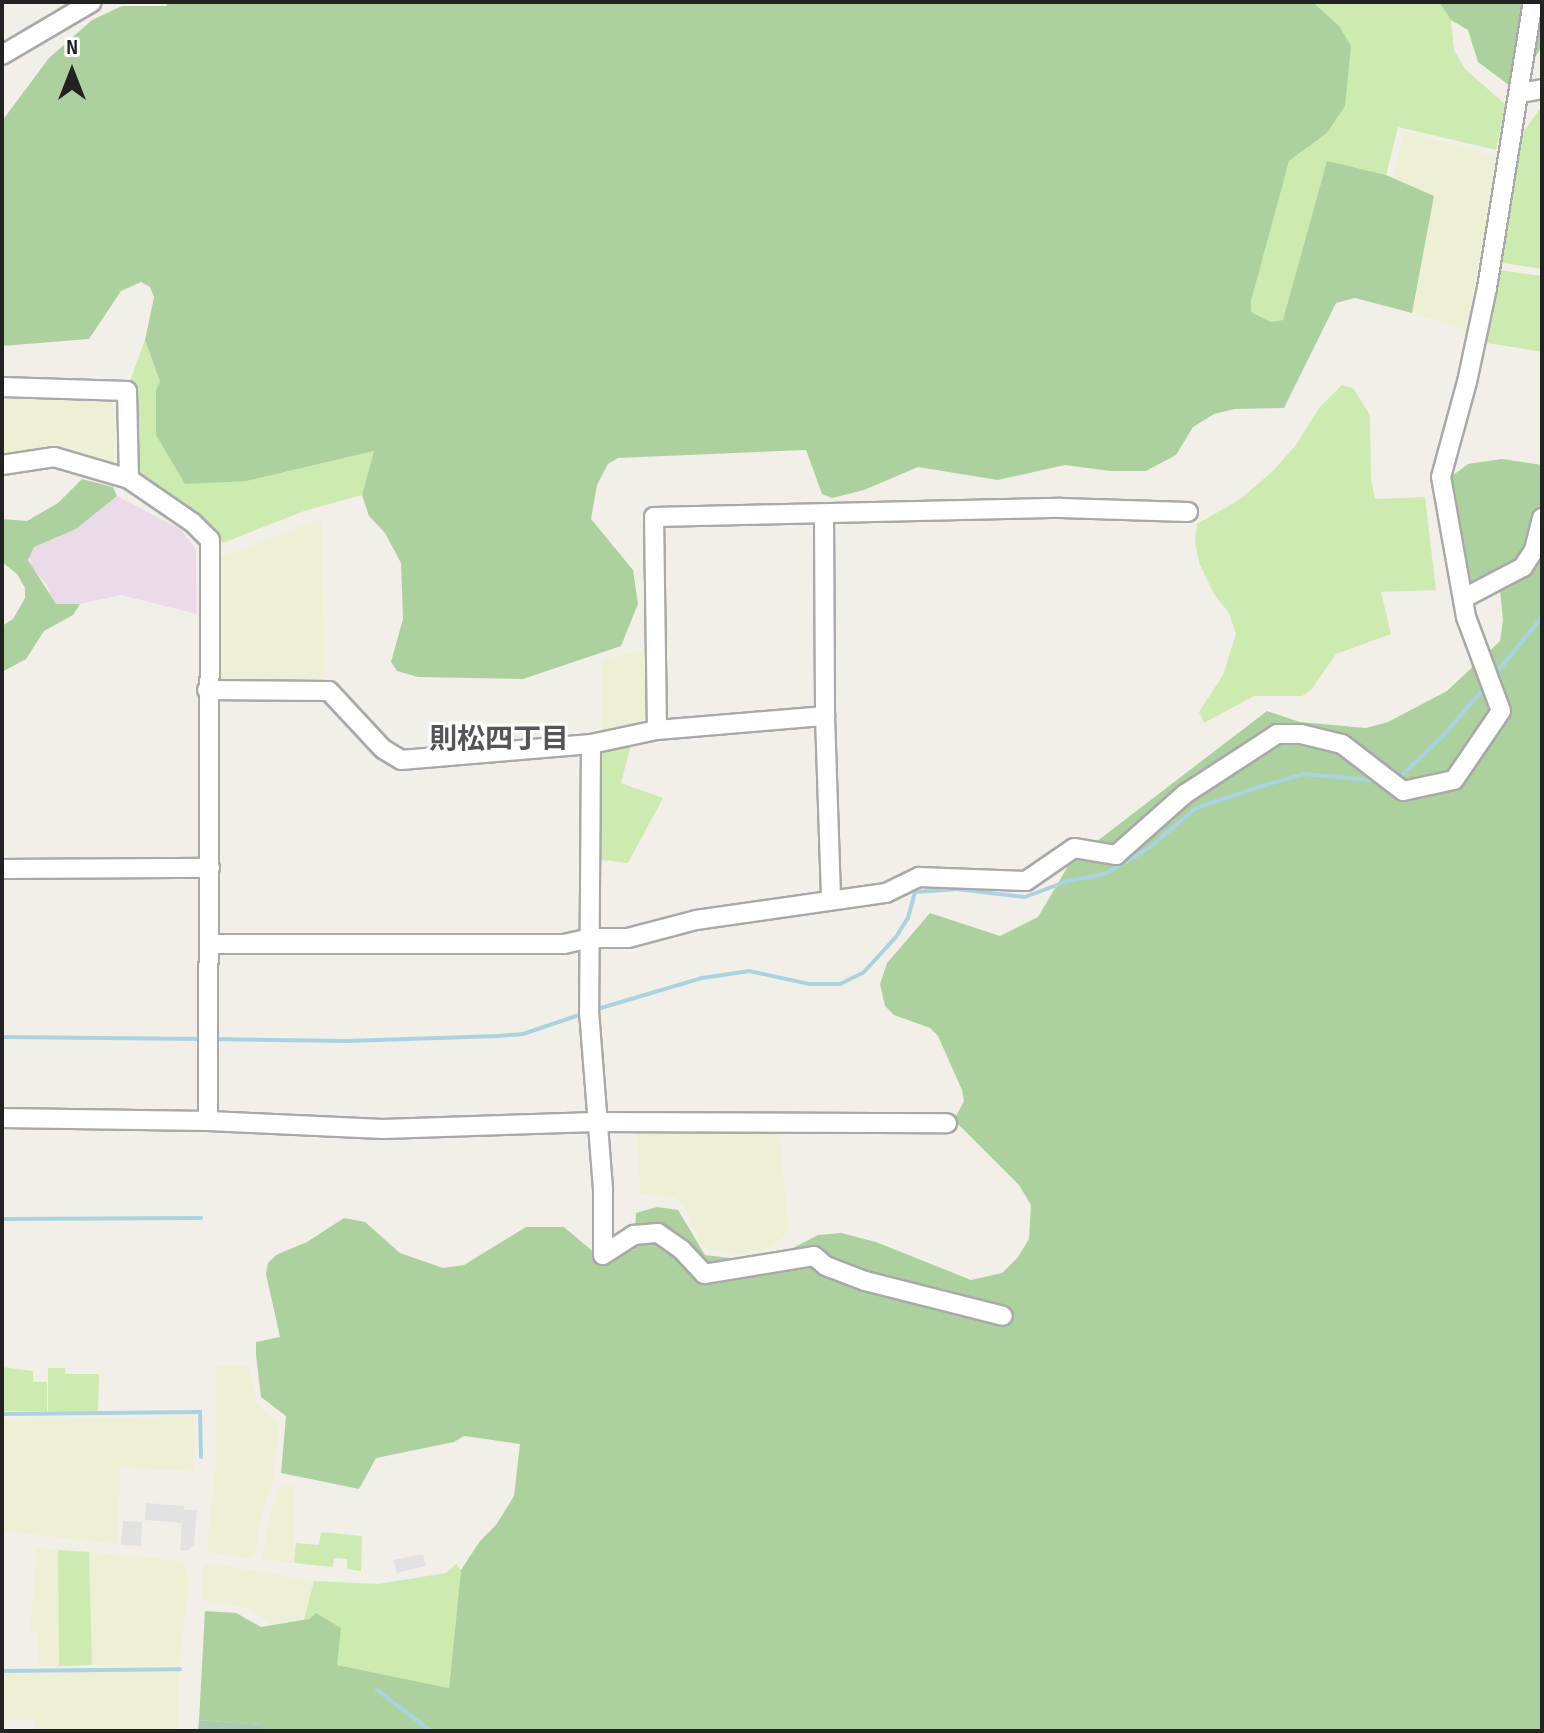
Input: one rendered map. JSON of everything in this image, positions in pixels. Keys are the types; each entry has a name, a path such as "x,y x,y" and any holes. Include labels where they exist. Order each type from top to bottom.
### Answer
{"street":[{"path":"2,55 92,2"},
{"path":"210,944 564,944 589,938 628,938 696,920 886,893 919,877 1026,881 1074,848 1116,855 1185,794 1277,734 1301,734 1342,744 1403,791 1454,780 1501,711 1477,653 1441,477 1467,382 1487,288 1533,2"},
{"path":"1520,93 1542,89"},
{"path":"2,387 127,391 129,479"},
{"path":"2,465 54,457 129,479 193,523 210,540 207,690 210,868 208,1121"},
{"path":"657,730 654,517 1061,508 1188,512"},
{"path":"824,515 825,716 831,900"},
{"path":"1464,598 1523,567 1534,550 1542,518"},
{"path":"207,690 329,691 383,749 401,760 591,744 657,730 825,716"},
{"path":"591,744 589,1011 603,1255 634,1235 658,1233 682,1250 704,1274 814,1256 826,1266 865,1281 1003,1316"},
{"path":"2,869 210,868"},
{"path":"2,1118 208,1121 383,1129 597,1122 947,1123"}],"shaded area":[{"path":"117,496 180,529 190,541 196,550 197,614 121,595 80,604 56,604 52,600 47,585 32,568 29,555 34,547 76,529"},
{"path":"146,1503 197,1510 194,1545 187,1551 180,1550 182,1523 145,1520"},
{"path":"123,1521 142,1522 141,1546 121,1545"},
{"path":"423,1554 426,1566 397,1573 393,1560"}],"green space":[{"path":"169,2 1313,2 1339,26 1351,46 1345,106 1327,133 1289,161 1251,301 1251,312 1271,322 1283,320 1327,161 1386,175 1434,196 1412,313 1355,298 1336,303 1284,408 1235,409 1214,414 1193,427 1176,455 1146,471 1110,471 1065,465 998,480 918,467 864,490 832,498 822,494 806,450 618,458 608,464 597,485 591,519 633,570 638,604 621,646 523,679 418,677 397,671 391,662 403,619 401,563 385,533 369,516 362,495 374,451 247,481 185,484 156,435 156,390 160,382 145,340 154,297 150,287 141,282 121,291 89,339 2,346 2,121 49,58 92,20 122,6 166,6"},
{"path":"1313,2 1439,2 1451,20 1454,50 1465,69 1506,105 1496,150 1398,127 1386,175 1327,162 1283,321 1271,322 1251,312 1251,301 1284,171 1289,161 1327,133 1339,26"},
{"path":"1439,2 1542,2 1542,46 1530,66 1530,76 1509,85 1478,62 1468,30 1451,20"},
{"path":"1542,106 1542,269 1497,262 1515,143"},
{"path":"1404,131 1498,157 1467,330 1412,313 1434,196 1391,181"},
{"path":"1491,269 1542,276 1542,352 1475,341"},
{"path":"145,340 160,383 247,481 374,451 362,495 304,511 223,543 195,515 139,476 130,381"},
{"path":"1342,385 1353,388 1370,415 1371,479 1375,499 1425,497 1436,590 1381,592 1391,634 1336,654 1311,690 1302,696 1254,696 1204,723 1199,712 1223,675 1236,634 1229,613 1214,594 1199,563 1195,541 1197,524 1239,500 1273,471 1296,445 1319,408"},
{"path":"2,393 113,397 114,464 106,467 63,454 26,449 2,456"},
{"path":"1502,459 1542,465 1542,1731 269,1731 260,1725 199,1720 205,1611 236,1613 261,1627 309,1619 316,1613 341,1628 337,1665 449,1688 461,1570 514,1496 520,1444 464,1436 454,1442 376,1458 359,1489 281,1473 286,1416 261,1397 256,1355 256,1342 280,1337 266,1274 268,1263 276,1255 307,1242 344,1218 365,1222 400,1253 443,1268 464,1265 526,1227 564,1227 596,1254 634,1250 636,1213 657,1207 678,1210 705,1255 746,1260 789,1250 818,1235 841,1233 876,1242 971,1280 1002,1273 1018,1257 1029,1239 1031,1205 1019,1185 954,1120 964,1101 962,1090 938,1036 930,1028 894,1015 885,1006 880,984 887,963 930,913 1000,936 1038,917 1071,861 1267,711 1300,722 1366,728 1388,722 1447,691 1500,641 1503,620 1500,590 1458,594 1439,523 1437,487 1468,464"},
{"path":"82,479 113,487 117,496 76,529 34,547 28,560 56,604 80,604 73,615 44,631 26,659 2,672 2,626 13,619 25,598 25,588 17,574 2,562 2,519 27,521 58,503"},
{"path":"322,518 324,683 222,688 214,679 216,559"},
{"path":"649,650 650,727 602,734 601,659"},
{"path":"631,744 621,783 663,798 628,863 593,859 596,747"},
{"path":"779,1127 788,1228 784,1237 765,1250 744,1255 711,1250 701,1244 683,1205 675,1198 640,1193 637,1130"},
{"path":"216,1366 248,1366 257,1404 279,1424 273,1483 265,1500 254,1555 248,1558 211,1553 207,1547 216,1461"},
{"path":"2,1367 33,1371 33,1382 47,1382 47,1411 2,1411"},
{"path":"48,1368 65,1368 65,1374 99,1374 98,1411 48,1411"},
{"path":"194,1416 193,1471 120,1468 118,1544 2,1531 2,1420"},
{"path":"294,1486 294,1563 262,1559 270,1514 281,1487"},
{"path":"321,1532 362,1536 361,1571 347,1569 347,1559 334,1558 333,1567 294,1563 296,1543 319,1545"},
{"path":"37,1548 58,1550 59,1666 39,1666 38,1631 30,1631"},
{"path":"58,1550 89,1552 92,1665 59,1666"},
{"path":"89,1552 183,1561 189,1582 179,1666 92,1665"},
{"path":"209,1563 314,1581 304,1620 272,1625 250,1609 201,1599 203,1566"},
{"path":"456,1564 461,1570 449,1688 336,1665 309,1619 304,1620 314,1581 378,1584 446,1573"},
{"path":"179,1671 178,1731 35,1731 35,1720 2,1720 2,1674"},
{"path":"199,1720 261,1725 269,1731 198,1731"}],"waterway":[{"path":"1493,677 1542,617"},
{"path":"1398,779 1443,736 1485,687"},
{"path":"594,1010 702,978 749,971 809,984 840,984 863,973 896,937 908,918 915,892 957,889 1025,897 1068,881 1105,874 1150,847 1196,808 1262,786 1304,774 1379,781"},
{"path":"214,1039 347,1041 499,1036 523,1034 582,1014"},
{"path":"2,1037 202,1039"},
{"path":"2,1219 201,1218"},
{"path":"2,1414 200,1412 201,1457"},
{"path":"2,1671 180,1669"},
{"path":"377,1690 431,1731"}],"district":[{"name":"則松四丁目","path":"499,740"}]}
